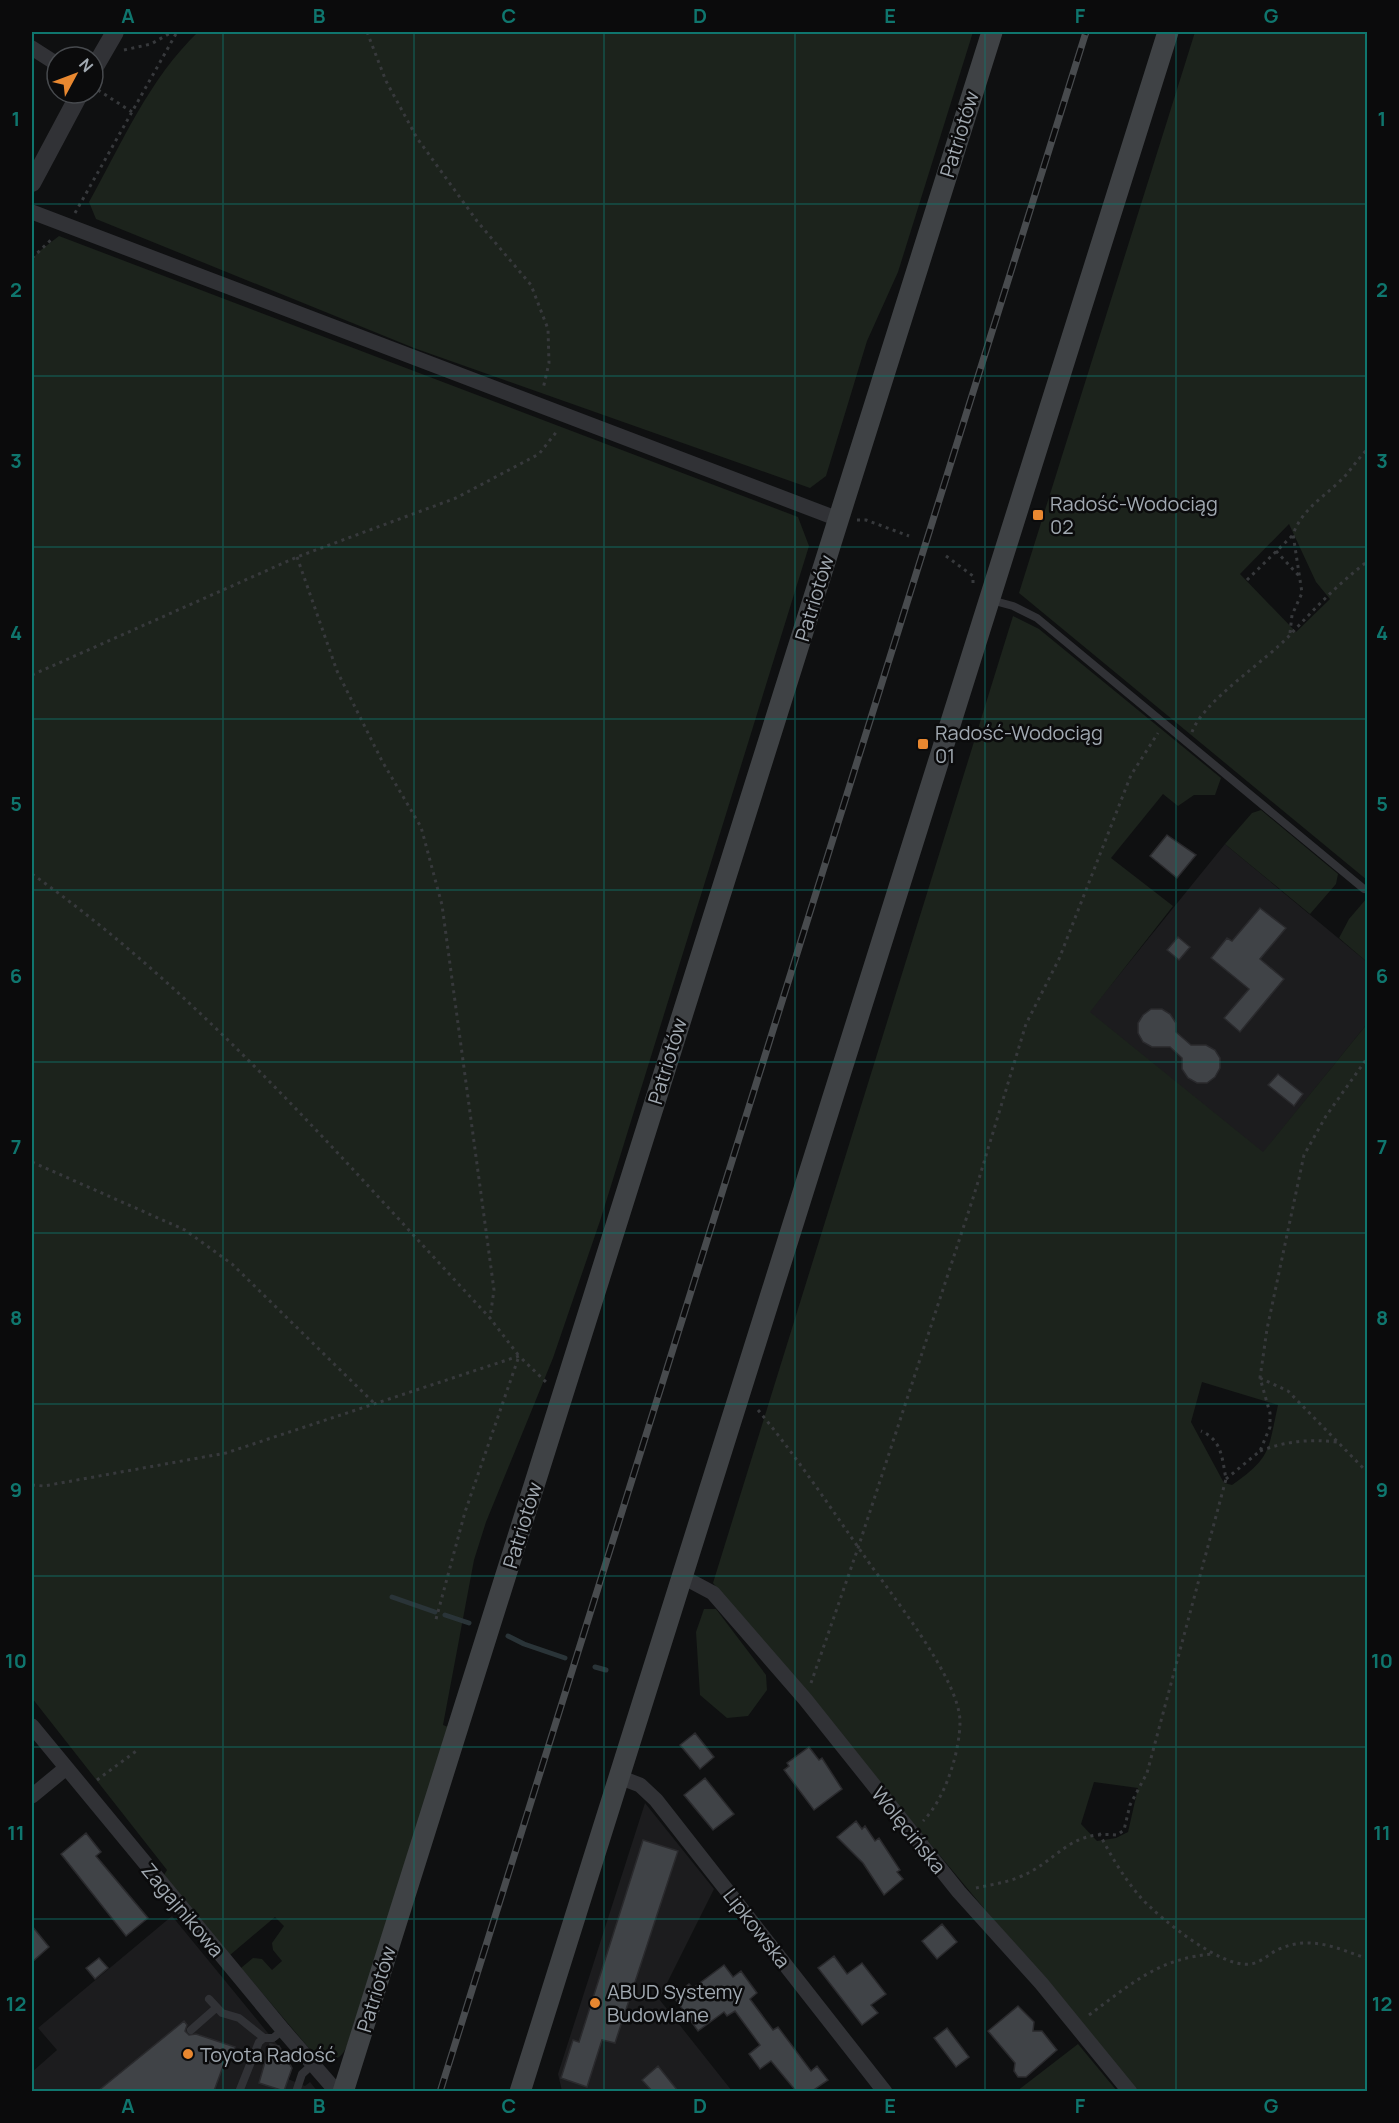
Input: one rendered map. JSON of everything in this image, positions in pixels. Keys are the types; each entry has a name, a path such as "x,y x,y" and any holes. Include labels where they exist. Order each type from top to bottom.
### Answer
{"main road":[{"name":"Patriotów","path":"343,2091 992,32"},
{"path":"520,2091 1168,32"}],"street":[{"path":"105,50 116,32"},
{"path":"32,48 45,56"},
{"path":"32,183 74,105"},
{"path":"32,212 838,519"},
{"name":"Wolęcińska","path":"683,1577 713,1593 805,1699 959,1892 1130,2091"},
{"name":"Zagajnikowa","path":"32,1726 283,2030 338,2091"},
{"path":"32,1796 66,1768"},
{"name":"Lipkowska","path":"619,1777 640,1785 656,1800 885,2091"}],"lane":[{"path":"989,600 1013,606 1037,618 1364,889"},
{"path":"209,1999 223,2014 246,2022 264,2037 273,2038 283,2030"},
{"path":"191,2030 216,2008"},
{"path":"239,2091 257,2045 264,2037"},
{"path":"296,2091 302,2074 313,2064"}],"path":[{"path":"123,50 151,45 172,32"},
{"path":"32,258 68,226 177,32"},
{"path":"367,32 386,81 417,138 477,220 531,285 548,329 549,363 539,405"},
{"path":"105,95 132,112"},
{"path":"32,675 297,556 456,498 528,461 544,450 567,416"},
{"path":"1247,580 1293,534 1303,514 1318,497 1338,483 1368,449"},
{"path":"838,519 866,520 909,536"},
{"path":"1290,634 1292,615 1302,593 1302,579 1293,534"},
{"path":"1276,551 1302,579"},
{"path":"297,556 337,671 382,761 421,827 442,905 494,1290 490,1318"},
{"path":"946,556 973,576 974,593 989,600"},
{"path":"1189,744 1192,729 1202,714 1290,634 1318,603 1368,561"},
{"path":"805,1699 858,1548 974,1195 1026,1024 1059,959 1131,775 1164,724"},
{"path":"32,874 77,906 184,997 270,1083 490,1318 519,1356 562,1398"},
{"path":"1260,1450 1270,1427 1270,1413 1260,1378 1267,1329 1304,1155 1326,1116 1368,1057"},
{"path":"32,1162 185,1230 232,1264 375,1404"},
{"path":"32,1485 44,1486 226,1452 519,1356"},
{"path":"435,1623 465,1512 519,1356"},
{"path":"1260,1378 1288,1391 1368,1473"},
{"path":"758,1410 794,1452 930,1652 950,1686 960,1719 952,1767 943,1792 929,1815 911,1833"},
{"path":"959,1892 1018,1878 1082,1836 1099,1833 1117,1835 1124,1830 1130,1805 1147,1773 1226,1479 1220,1445 1212,1436 1201,1431"},
{"path":"1226,1479 1260,1450 1283,1442 1313,1439 1339,1442"},
{"path":"84,1790 139,1749"},
{"path":"1099,1833 1113,1859 1142,1898 1175,1926 1216,1954 1237,1963 1250,1964 1277,1950 1309,1941 1368,1959"},
{"path":"1075,2025 1149,1971 1193,1955 1216,1954"}],"shaded area":[{"path":"198,32 973,32 898,272 867,341 826,476 810,488 414,348 96,219 89,202 125,135 165,70"},
{"path":"1195,32 1367,32 1367,880 1019,593","holes":["1289,524 1316,582 1330,599 1296,632 1240,574"]},
{"path":"59,236 798,517 809,546 601,1218 553,1358 486,1522 474,1560 443,1725 448,1727 347,2046 341,2056 333,2060 323,2059 313,2053 241,1968 253,1958 262,1959 272,1970 282,1961 273,1950 272,1943 284,1926 275,1917 230,1955 164,1875 167,1870 32,1698 32,261 37,253"},
{"path":"1013,616 1039,629 1221,778 1215,795 1194,795 1178,806 1163,794 1111,858 1173,906 1090,1012 1263,1152 1367,1024 1367,2091 1136,2091 713,1583","holes":["1202,1382 1278,1405 1270,1443 1266,1451 1255,1467 1232,1485 1224,1483 1191,1422","1094,1782 1138,1788 1128,1832 1116,1838 1097,1841 1081,1824"]},
{"path":"1261,810 1338,874 1336,884 1310,914 1225,844 1252,813"},
{"path":"1225,844 1367,962 1367,1024 1263,1153 1089,1012"},
{"path":"1367,898 1367,962 1339,938 1349,919"},
{"path":"704,1609 716,1609 766,1675 767,1690 748,1716 727,1718 700,1695 696,1632"},
{"path":"645,1803 714,1889 659,1999 732,2091 562,2091 558,2074"},
{"path":"172,1916 290,2060 292,2068 288,2079 305,2086 310,2082 318,2092 32,2092 32,2072 57,2050 38,2028"},
{"path":"1078,2044 1117,2091 1017,2091"}],"building":[{"path":"1167,835 1196,855 1177,878 1150,856"},
{"path":"1260,908 1286,928 1260,959 1284,979 1240,1032 1224,1018 1249,989 1211,958 1227,938 1232,941"},
{"path":"1178,937 1190,947 1179,960 1167,950"},
{"path":"1151,1009 1162,1009 1170,1014 1176,1023 1176,1032 1191,1045 1206,1045 1215,1050 1220,1058 1220,1068 1215,1077 1207,1083 1197,1083 1188,1078 1182,1069 1182,1058 1170,1047 1152,1047 1143,1042 1138,1033 1138,1023"},
{"path":"1278,1074 1303,1094 1294,1106 1268,1085"},
{"path":"695,1733 714,1757 700,1769 680,1745"},
{"path":"809,1747 819,1760 822,1758 842,1789 814,1810 784,1770 789,1766 787,1763"},
{"path":"705,1778 734,1814 713,1830 684,1795"},
{"path":"856,1821 862,1829 865,1826 875,1841 879,1838 900,1870 897,1872 903,1879 884,1895 863,1863 837,1837"},
{"path":"86,1833 101,1852 96,1856 148,1918 126,1936 61,1854"},
{"path":"643,1840 678,1851 615,2043 602,2040 587,2087 561,2078 573,2040 579,2042"},
{"path":"942,1924 957,1942 937,1959 922,1941"},
{"path":"32,1926 49,1947 32,1962"},
{"path":"834,1956 847,1974 862,1963 886,1994 871,2005 878,2013 862,2025 818,1968"},
{"path":"99,1958 108,1968 95,1979 86,1968"},
{"path":"724,1965 733,1977 741,1971 757,1993 750,1999 773,2030 778,2027 811,2071 817,2066 828,2080 812,2091 796,2091 771,2061 760,2069 749,2054 760,2045 735,2011 727,2016 724,2012 698,2031 673,1996 689,1984 693,1988"},
{"path":"1018,2006 1034,2022 1033,2031 1042,2031 1057,2050 1026,2077 1018,2077 1014,2071 1015,2063 988,2031"},
{"name":"Toyota Radość","path":"184,2021 187,2025 185,2031 189,2035 196,2034 235,2047 229,2062 225,2061 214,2091 98,2091"},
{"path":"947,2028 969,2057 956,2067 934,2038"},
{"path":"270,2044 279,2046 292,2068 284,2091 259,2083"},
{"path":"658,2066 678,2091 652,2091 642,2080"}],"waterway":[{"path":"392,1597 435,1612"},
{"path":"445,1615 469,1623"},
{"path":"508,1636 565,1658"},
{"path":"595,1667 606,1670"}],"railway":[{"path":"440,2092 1086,32"}],"place":[{"name":"Radość-Wodociąg 02","path":"1038,515"},
{"name":"Radość-Wodociąg 01","path":"923,744"},
{"name":"ABUD Systemy Budowlane","path":"595,2003"},
{"name":"Toyota Radość","path":"188,2054"}]}
